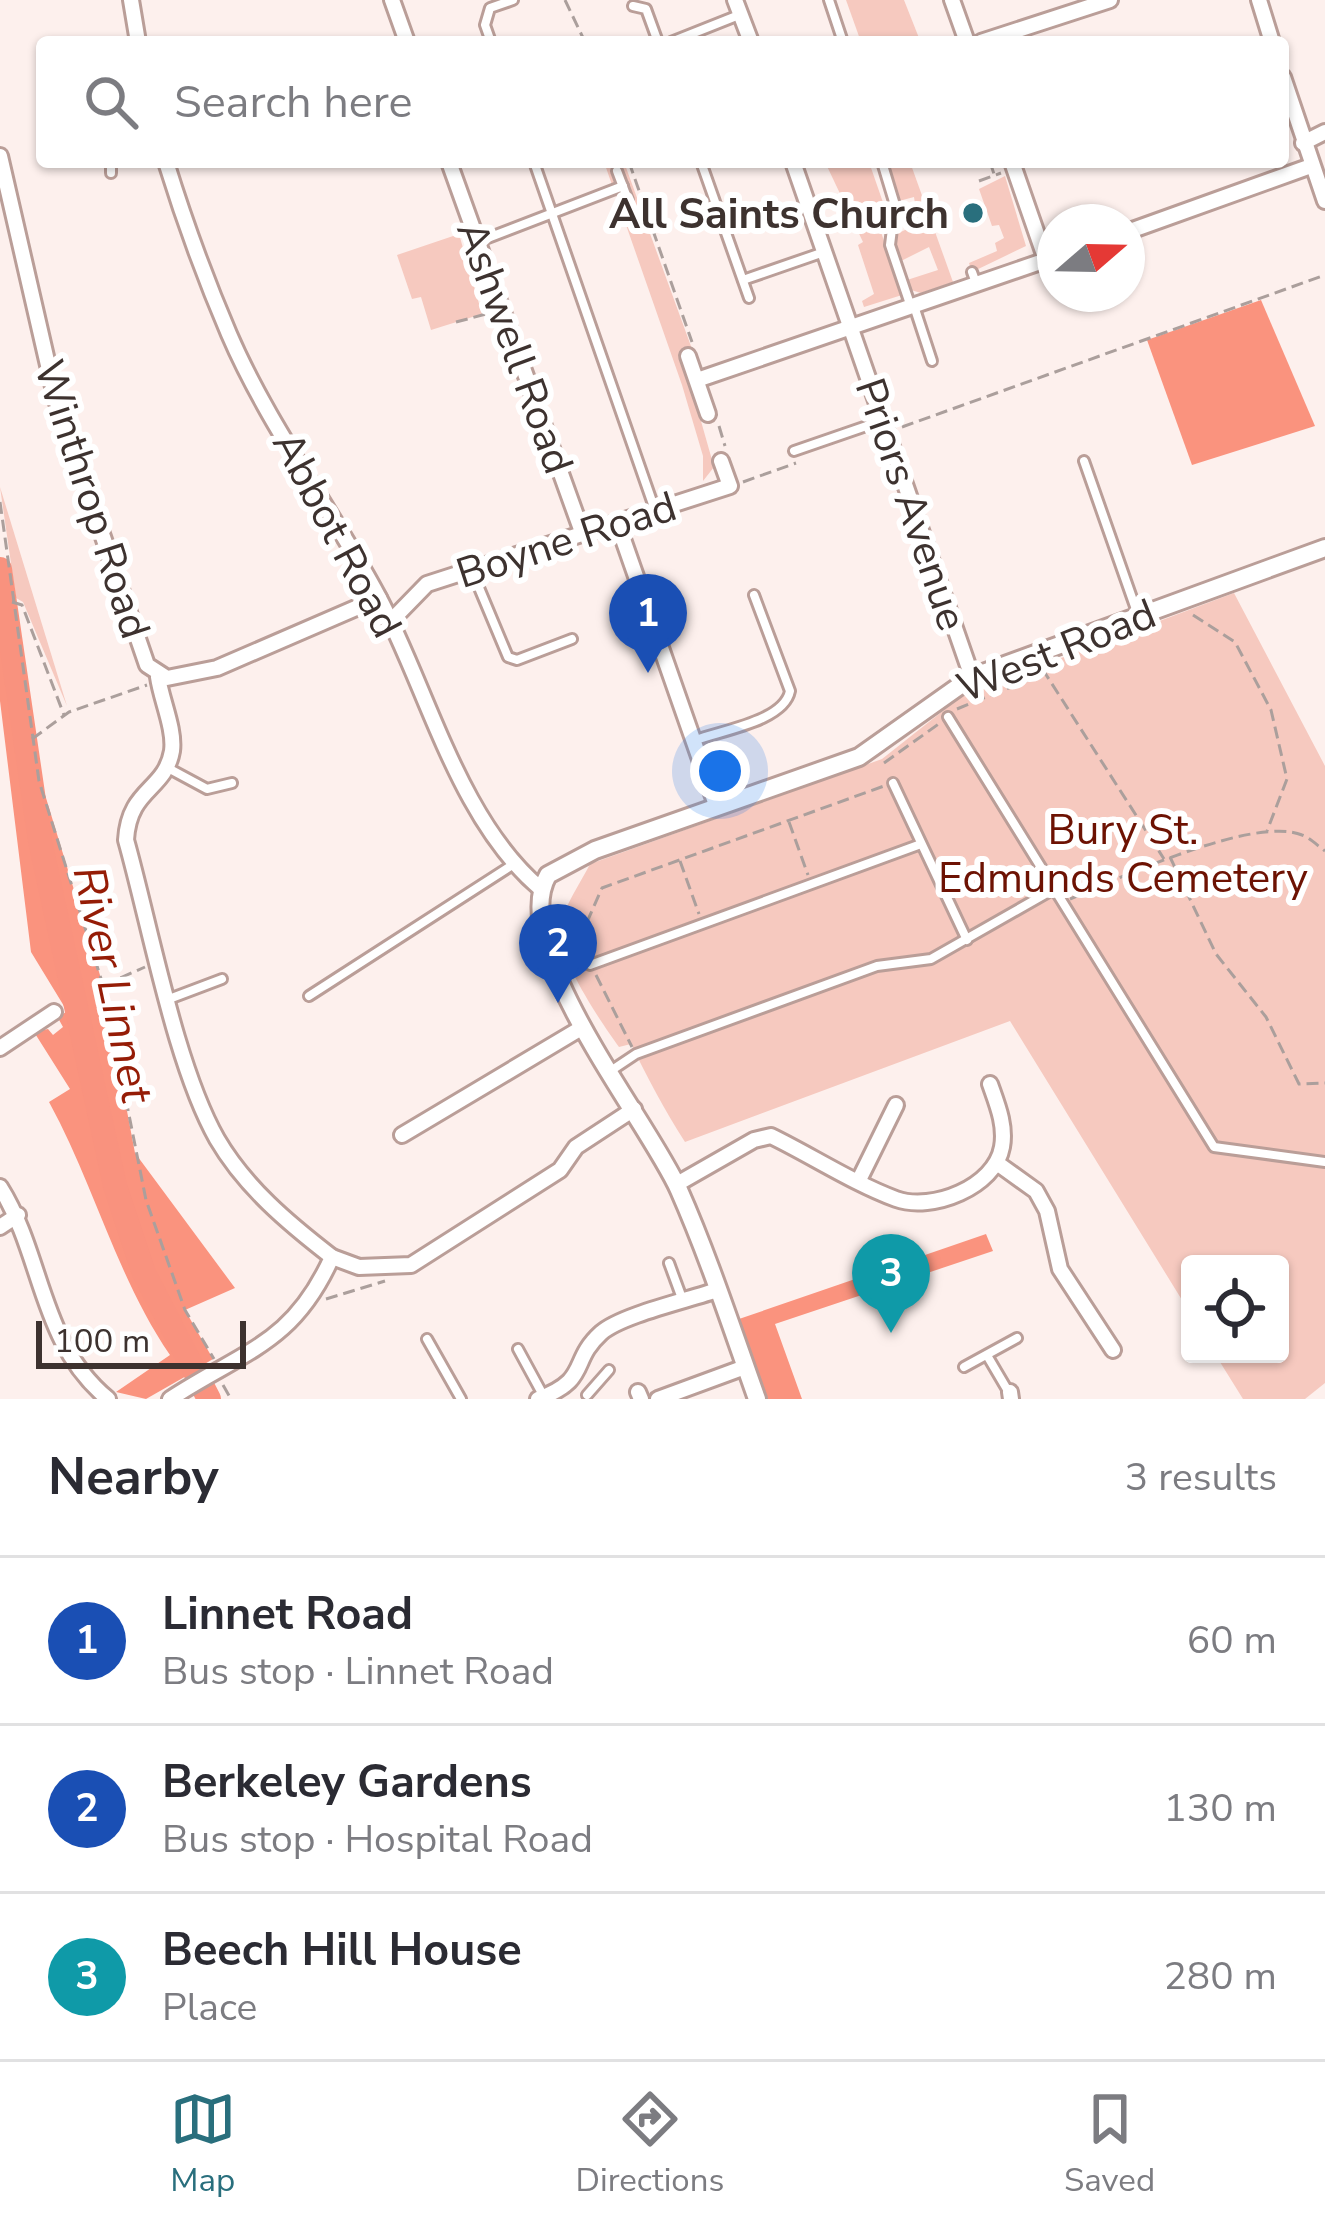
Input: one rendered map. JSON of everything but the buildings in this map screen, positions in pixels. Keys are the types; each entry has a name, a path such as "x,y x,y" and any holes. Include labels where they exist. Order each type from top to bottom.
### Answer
{"street":[{"path":"131,0 138,36"},
{"path":"392,0 405,36"},
{"path":"952,0 966,36"},
{"path":"999,36 1110,0"},
{"path":"1259,0 1270,36"},
{"path":"738,7 749,36"},
{"path":"1289,96 1325,201"},
{"path":"1304,143 1325,132"},
{"name":"Winthrop Road","path":"0,156 56,400 146,665 158,676 217,668 379,598"},
{"path":"1145,226 1311,166"},
{"name":"Abbot Road","path":"168,168 230,337 379,598 417,692 515,863 541,889"},
{"name":"Ashwell Road","path":"451,168 582,532"},
{"path":"795,168 851,330"},
{"path":"1014,168 1037,224"},
{"path":"697,380 851,330 974,278 1037,262"},
{"name":"Priors Avenue","path":"851,330 973,677"},
{"path":"688,356 708,413"},
{"name":"Boyne Road","path":"390,622 427,584 730,486 721,461"},
{"path":"617,522 716,805"},
{"name":"West Road","path":"541,889 560,865 877,746 973,677 1325,548"},
{"path":"158,676 173,746 167,767 128,814 126,840 170,998 216,1136 271,1205 332,1257 359,1267 411,1265 560,1170 576,1147 634,1109"},
{"path":"541,889 543,934 584,1027 677,1184 757,1399"},
{"path":"0,1048 54,1012"},
{"path":"402,1135 584,1027"},
{"path":"677,1184 754,1140 771,1136 896,1198 924,1202 976,1183 997,1162 1003,1126 990,1084"},
{"path":"996,1100 1012,1095"},
{"path":"859,1180 896,1105"},
{"path":"997,1162 1036,1191 1047,1211 1060,1270 1110,1345 1090,1352"},
{"path":"0,1186 18,1215 50,1325 68,1355 108,1399"},
{"path":"0,1227 18,1215"},
{"path":"170,1399 290,1328 312,1300 332,1257"},
{"path":"541,1398 573,1382 600,1333 717,1290"},
{"path":"658,1399 745,1367"}],"lane":[{"path":"489,36 485,25 490,8 513,0"},
{"path":"833,3 841,36"},
{"path":"633,6 646,9 656,36"},
{"path":"682,36 738,7"},
{"path":"536,168 655,510"},
{"path":"703,168 749,298"},
{"path":"884,168 895,205 890,244 932,361"},
{"path":"617,171 628,200"},
{"path":"478,242 623,186"},
{"path":"743,280 824,252"},
{"path":"794,451 885,426"},
{"path":"1084,461 1139,616"},
{"path":"472,569 508,657 517,660 572,639"},
{"path":"694,740 778,710 788,700 790,691 754,595"},
{"path":"948,717 1214,1147 1325,1162"},
{"path":"167,767 206,789 232,783"},
{"path":"892,783 967,940"},
{"path":"590,965 921,844"},
{"path":"309,995 515,863"},
{"path":"612,1070 636,1054 877,966 931,959 1054,889"},
{"path":"170,998 222,980"},
{"path":"669,1263 683,1302"},
{"path":"964,1367 1017,1338"},
{"path":"427,1339 460,1399"},
{"path":"518,1348 541,1398"},
{"path":"988,1357 1011,1396"},
{"path":"573,1382 588,1397 609,1370"}],"path":[{"path":"565,0 582,36"},
{"path":"631,168 695,354 688,356"},
{"path":"993,168 995,175"},
{"path":"979,181 1008,168"},
{"path":"885,426 1325,275"},
{"path":"456,322 492,313"},
{"path":"708,413 715,414 726,448 721,461"},
{"path":"0,502 31,739 61,860 103,986 146,1200 185,1310 213,1371"},
{"path":"2,604 22,605 65,716"},
{"path":"1186,611 1235,642 1271,710 1288,779 1267,831"},
{"path":"877,746 884,763 895,759 964,704 1045,673 1167,858 1216,954 1266,1017 1300,1084 1325,1082"},
{"path":"31,739 65,716 143,688 158,676"},
{"path":"636,1054 580,938 594,896 602,888 892,783"},
{"path":"788,820 811,885"},
{"path":"1063,902 1167,858 1267,831 1300,834 1325,851"},
{"path":"679,859 703,924"},
{"path":"103,986 159,961"},
{"path":"312,1300 352,1293 411,1265"}],"green space":[{"path":"846,0 904,0 918,36 859,36"},
{"path":"606,168 626,168 692,349 682,354 714,467 703,481 703,456"},
{"path":"828,168 871,168 887,214 878,223 902,295 864,307 862,301 874,294 858,245 863,242"},
{"path":"890,168 912,168 953,282 921,293 911,290 907,280 938,270 929,247 901,261 892,236 918,224 914,197 899,201"},
{"path":"1005,176 1026,246 972,272 969,263 997,251 995,243 1004,238 999,225 992,226 979,189"},
{"path":"459,234 482,314 431,330 421,297 412,299 397,255"},
{"path":"0,487 67,706 23,602 16,598"},
{"name":"Bury St. Edmunds Cemetery","path":"1234,593 1325,766 1325,1383 1305,1399 1243,1399 1221,1363 1289,1363 1289,1255 1181,1255 1181,1298 1010,1021 685,1142 631,1044 619,1047 572,970 560,925 590,864 882,759 963,695"}],"shaded area":[{"path":"1261,300 1315,426 1192,465 1147,340"},
{"path":"9,606 25,729 103,985 135,1153 235,1288 185,1310 213,1359 193,1371 111,1165 72,953 60,941 109,1182 146,1288 188,1375 146,1399 116,1392 170,1355 135,1295 49,1102 70,1089 34,1032 48,1029 53,1035 63,1027 58,1018 67,1011 31,952 0,701 0,609"},
{"path":"986,1234 993,1251 775,1324 802,1399 768,1399 739,1319"}],"waterway":[{"name":"River Linnet","path":"0,569 40,841 115,1186 144,1273 209,1399"}],"place":[{"name":"All Saints Church","path":"973,213"},
{"name":"Linnet Road","path":"648,673"},
{"name":"Berkeley Gardens","path":"558,1003"},
{"name":"Beech Hill House","path":"891,1333"}]}
